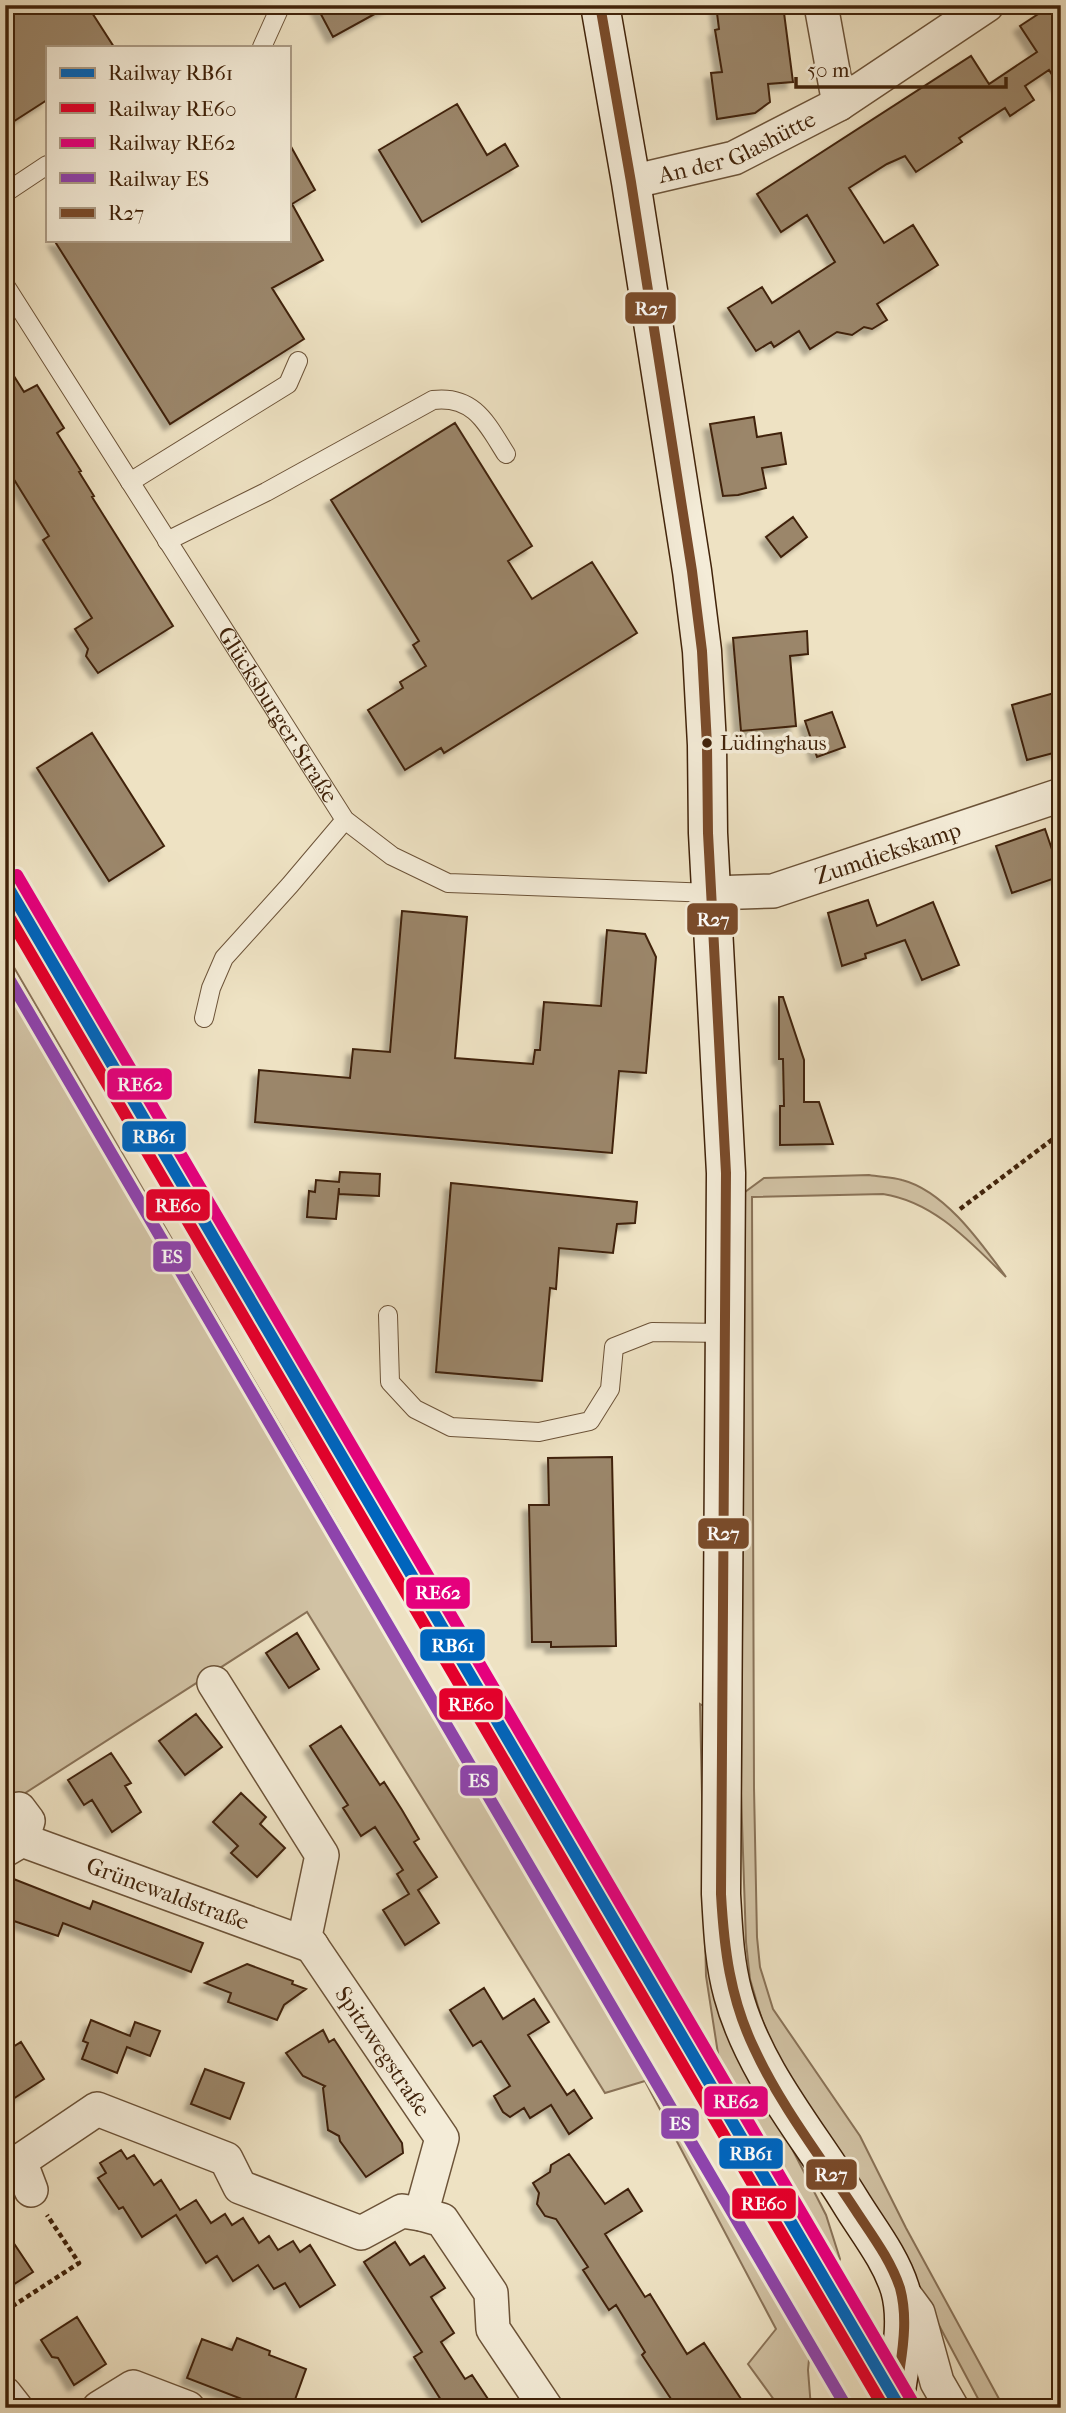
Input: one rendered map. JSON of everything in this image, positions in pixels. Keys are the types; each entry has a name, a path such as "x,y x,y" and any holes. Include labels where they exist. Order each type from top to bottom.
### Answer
{"main road":[{"path":"600,5 631,182 692,570 702,651 708,833 726,1173 721,1894 724,1947 733,1994 748,2034 774,2087 881,2249 900,2289 904,2326 895,2399 890,2408"}],"street":[{"name":"An der Glashütte","path":"821,5 839,104"},
{"name":"An der Glashütte","path":"631,182 734,158 839,104 987,5"},
{"name":"Zumdiekskamp","path":"712,894 773,891 1061,795"},
{"name":"Spitzwegstraße","path":"214,1683 322,1855 305,1936 442,2138 421,2214"},
{"name":"Grünewaldstraße","path":"16,1833 312,1946"},
{"path":"31,2190 20,2161 97,2109 226,2159 240,2187 362,2234 402,2211 442,2220 491,2293 493,2329 546,2408"},
{"path":"900,2289 918,2313 937,2382 952,2408"},
{"path":"99,2408 133,2387 188,2408"},
{"path":"5,2394 16,2408"}],"lane":[{"path":"262,46 281,5"},
{"path":"5,193 46,166"},
{"name":"Glücksburger Straße","path":"5,285 345,820 392,856 447,883 712,894"},
{"path":"130,482 288,384 298,361"},
{"path":"167,541 266,492 433,400 450,398 467,405 484,418 506,454"},
{"path":"204,1018 211,988 224,958 345,820"},
{"path":"388,1315 390,1382 415,1409 450,1427 539,1432 590,1421 610,1389 614,1347 652,1332 726,1333"}],"path":[{"path":"960,1209 1061,1133"},
{"path":"5,2311 79,2263 31,2190"}],"shaded area":[{"path":"5,952 811,2338 808,2370 811,2408 780,2408 748,2364 776,2329 645,2081 605,2093 307,1612 5,1806"},
{"path":"869,1175 902,1180 933,1195 961,1220 1006,1277 951,1226 936,1215 902,1198 883,1194 752,1197 754,1788 760,1967 773,2009 860,2136 906,2228 1004,2408 983,2408 924,2297 780,2061 762,2020 750,1979 746,1942 741,1793 745,1192 764,1178"},
{"path":"700,1704 707,1708 708,1883 768,2102 826,2215 840,2259 836,2269 830,2270 723,2086 706,1976"}],"building":[{"path":"5,5 87,5 113,46 46,46 46,101 5,127"},
{"path":"316,5 391,5 333,37"},
{"path":"716,5 783,5 793,82 768,84 770,102 755,113 717,119 711,73 722,72 715,30 719,29"},
{"path":"1052,5 1061,5 1061,89 1049,70 1025,86 1034,100 1010,116 1005,108 959,138 962,142 916,172 905,156 849,188 884,243 913,225 938,265 877,304 887,320 872,329 864,327 852,335 837,332 810,349 799,331 774,347 771,342 756,351 728,308 762,287 772,303 835,262 807,215 781,232 757,194 971,56 989,84 1037,52 1020,26"},
{"path":"457,104 487,155 505,144 518,166 422,222 379,150"},
{"path":"290,145 315,190 292,204 323,260 272,288 304,339 170,424 55,242 290,242"},
{"path":"5,362 24,392 37,385 64,428 57,433 81,471 79,472 94,496 92,497 173,626 98,673 86,656 88,649 75,629 92,618 43,540 49,536 5,465"},
{"path":"754,417 757,437 781,433 786,464 762,468 766,488 723,496 710,424"},
{"path":"455,423 532,546 508,561 532,599 592,562 637,633 444,753 441,748 405,770 368,710 403,688 400,682 426,666 413,645 419,641 331,500"},
{"path":"793,517 807,537 781,557 766,537"},
{"path":"807,631 808,654 790,656 796,726 741,731 733,638"},
{"path":"1061,691 1061,751 1027,760 1012,705"},
{"path":"832,712 845,747 817,757 805,721"},
{"path":"92,733 164,846 109,881 37,768"},
{"path":"1045,829 1061,876 1012,893 996,846"},
{"path":"868,900 877,926 933,902 959,965 922,980 905,940 865,954 866,958 842,966 828,913"},
{"path":"402,911 467,917 455,1058 533,1064 535,1050 540,1050 544,1002 601,1006 607,930 645,934 656,957 646,1073 619,1071 612,1153 255,1122 259,1070 350,1078 353,1049 390,1052"},
{"path":"779,997 783,997 804,1060 804,1102 819,1102 833,1144 780,1145 780,1106 784,1106 783,1059 779,1059"},
{"path":"340,1172 380,1174 379,1196 339,1194 339,1188 336,1219 307,1217 309,1191 315,1192 316,1180 339,1182"},
{"path":"451,1183 637,1202 635,1223 617,1224 613,1253 559,1248 556,1289 550,1288 542,1381 436,1372"},
{"path":"612,1457 616,1646 551,1647 551,1642 532,1642 529,1505 549,1505 548,1458"},
{"path":"297,1633 319,1669 289,1688 266,1653"},
{"path":"196,1714 222,1747 185,1775 159,1741"},
{"path":"341,1726 380,1785 384,1782 402,1810 419,1839 414,1842 437,1877 418,1890 439,1923 405,1945 383,1910 409,1894 397,1874 403,1870 375,1827 361,1836 343,1808 348,1805 310,1746"},
{"path":"111,1753 131,1783 125,1786 141,1812 112,1832 92,1800 84,1805 68,1780"},
{"path":"241,1793 266,1817 260,1824 285,1848 257,1877 231,1853 238,1846 213,1822"},
{"path":"11,1878 90,1909 93,1901 203,1943 191,1972 63,1923 58,1936 5,1918 5,1894"},
{"path":"247,1964 293,1981 292,1984 306,1989 284,2005 277,2020 228,2002 231,1993 205,1983"},
{"path":"484,1988 503,2019 534,1999 549,2022 528,2035 567,2095 574,2090 592,2118 569,2134 551,2105 530,2118 524,2108 510,2117 503,2112 494,2096 510,2086 481,2041 473,2046 450,2010"},
{"path":"91,2020 130,2036 135,2022 160,2031 150,2056 127,2047 117,2073 82,2059 88,2043 83,2041"},
{"path":"323,2030 329,2042 334,2039 402,2143 403,2153 366,2177 339,2136 328,2130 323,2088 325,2086 303,2076 286,2053"},
{"path":"21,2042 44,2079 13,2099 5,2088 5,2052"},
{"path":"205,2069 244,2083 230,2119 191,2104"},
{"path":"121,2150 127,2159 134,2155 154,2185 161,2180 180,2210 196,2200 211,2223 225,2214 232,2225 243,2218 259,2243 269,2236 278,2250 293,2241 300,2252 310,2245 335,2285 300,2307 285,2283 274,2289 258,2265 233,2281 217,2256 206,2263 176,2215 142,2237 123,2207 119,2209 98,2178 106,2173 100,2163"},
{"path":"569,2154 605,2204 628,2189 642,2211 605,2234 645,2297 650,2294 687,2354 704,2343 747,2408 677,2408 642,2355 645,2352 616,2305 609,2310 583,2270 588,2267 556,2219 545,2216 537,2204 539,2193 533,2183 550,2172 551,2165"},
{"path":"5,2230 33,2272 5,2290"},
{"path":"395,2242 410,2265 424,2256 445,2288 431,2297 454,2333 441,2342 465,2379 472,2375 494,2408 446,2408 414,2357 422,2352 364,2262"},
{"path":"77,2317 106,2364 74,2385 58,2358 52,2357 41,2340"},
{"path":"237,2338 270,2351 269,2355 306,2369 292,2408 265,2408 187,2378 202,2339 232,2350"}],"rail line":[{"name":"RE62","path":"17,875 912,2401"},
{"name":"RB61","path":"5,882 900,2408"},
{"name":"RE60","path":"5,910 884,2408"},
{"name":"ES","path":"5,972 847,2408"}],"transit line":[{"name":"R27","path":"600,5 631,182 702,651 708,833 726,1173 721,1894 724,1934 739,2010 765,2070 882,2250 900,2288 904,2308 904,2337 897,2388 890,2408"}],"place":[{"name":"Lüdinghaus","path":"707,743"}]}
